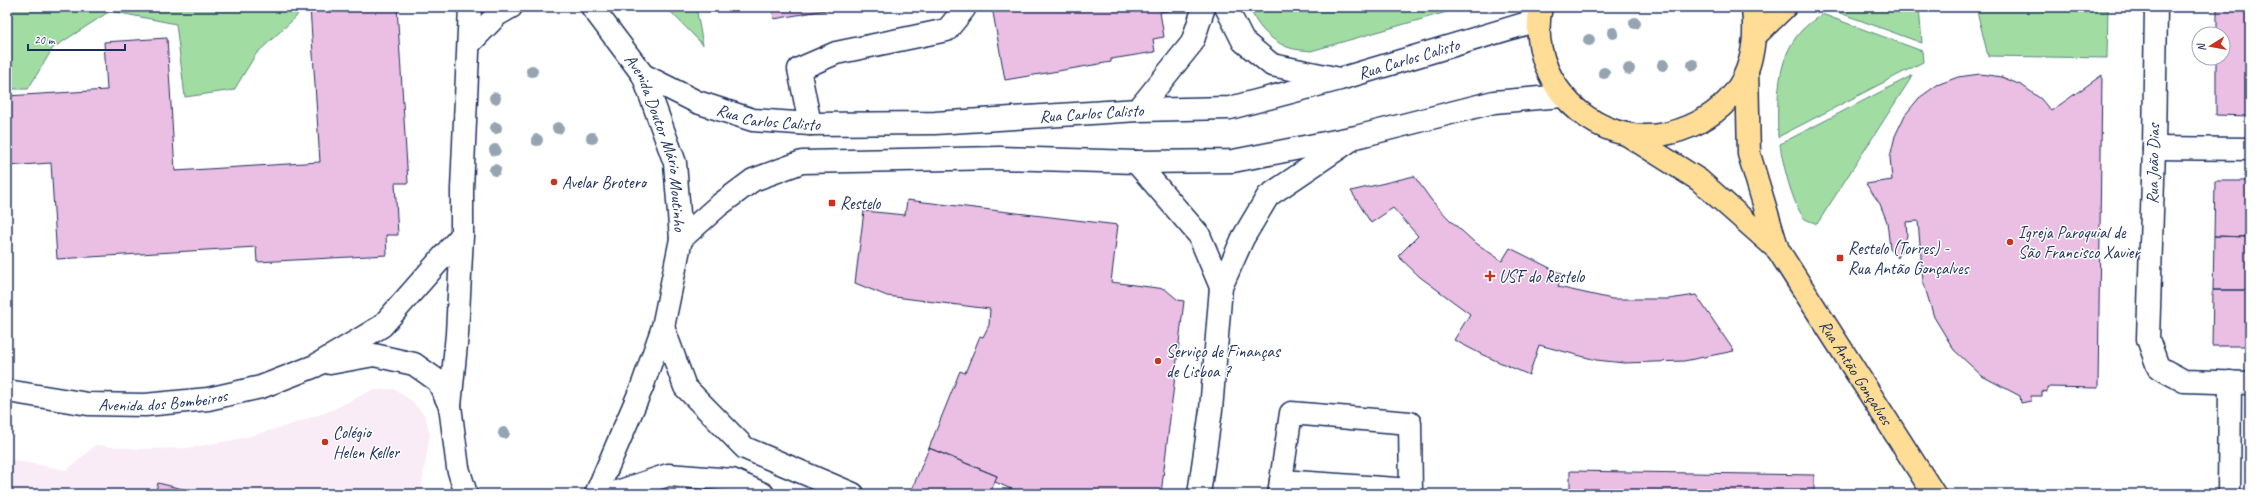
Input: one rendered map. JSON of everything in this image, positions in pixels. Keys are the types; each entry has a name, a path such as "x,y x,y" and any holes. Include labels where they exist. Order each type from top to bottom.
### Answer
{"main road":[{"path":"1539,13 1540,47 1548,73 1562,96 1590,121 1626,134 1663,135 1699,123 1728,101 1747,71 1755,36 1753,7"},
{"path":"1755,36 1785,7"},
{"name":"Rua Antão Gonçalves","path":"1747,71 1749,154 1778,250 1934,494"},
{"name":"Rua Antão Gonçalves","path":"1626,134 1699,180 1778,250"}],"street":[{"path":"466,494 458,468 450,406 457,334 462,235 462,189 470,44 470,7"},
{"path":"470,44 497,15 511,7"},
{"name":"Avenida Doutor Mário Moutinho","path":"592,7 643,74 675,163 681,239 663,327 642,387 596,494"},
{"path":"810,124 799,69 836,53 947,30 964,9 963,7"},
{"path":"1138,110 1192,43 1204,7"},
{"path":"1226,7 1243,41 1272,65 1340,79"},
{"name":"Rua João Dias","path":"2156,7 2154,148 2148,339 2158,367 2184,381 2240,382"},
{"name":"Rua Carlos Calisto","path":"643,74 697,102 753,120 810,124 935,123 1138,110 1230,108 1340,79 1539,13"},
{"path":"681,239 718,206 753,180 802,162 1000,158 1136,162 1233,162 1356,137 1494,102 1562,96"},
{"path":"1199,494 1211,410 1221,287 1243,238 1268,196 1356,137"},
{"path":"2154,148 2250,149"},
{"path":"1136,162 1199,235 1221,287"},
{"name":"Avenida dos Bombeiros","path":"7,391 88,404 145,405 208,399 261,387 315,366 382,326 462,235"},
{"path":"663,327 685,387 746,448 853,494"},
{"name":"Avenida dos Bombeiros","path":"315,366 374,355 414,364 438,381 450,406"},
{"path":"2229,494 2240,382"},
{"path":"1291,414 1410,423 1411,492 1280,488 1291,414"},
{"path":"456,494 458,468"},
{"path":"610,494 668,475 732,480 763,494"}],"shaded area":[{"name":"Colégio Helen Keller","path":"394,389 412,401 425,416 430,435 420,494 7,494 7,459 67,470 96,445 139,449 187,448 239,439 286,426 330,411 372,390"}],"green space":[{"path":"7,7 301,7 296,17 256,54 234,90 185,97 176,24 110,11 53,48 28,89 7,89"},
{"path":"666,7 696,7 703,45"},
{"path":"1250,7 1464,7 1311,51 1290,48 1269,36 1259,26"},
{"path":"1836,7 1919,7 1922,43 1832,10"},
{"path":"1976,7 2108,7 2107,58 1988,56"},
{"path":"1822,14 1922,51 1923,62 1778,137 1778,94 1787,53 1793,41 1802,30"},
{"path":"1913,75 1817,224 1805,219 1796,205 1792,194 1780,144"}],"building":[{"path":"310,7 397,7 408,183 395,183 398,235 386,235 387,255 257,262 256,247 57,259 51,163 7,166 7,96 107,90 104,42 167,38 175,171 320,162"},
{"path":"772,7 843,7 774,19"},
{"path":"992,7 1174,7 1175,10 1160,12 1164,37 1153,39 1155,52 1111,59 1111,62 1005,80"},
{"path":"2217,7 2250,7 2250,116 2216,115 2216,66 2231,66 2231,26 2217,26"},
{"name":"Igreja Paroquial de São Francisco Xavier","path":"1980,74 2002,77 2023,86 2041,99 2051,111 2102,75 2098,388 2047,387 2047,392 2042,391 2042,396 2031,396 2031,401 2021,403 2020,396 1982,376 1954,350 1934,317 1923,281 1918,221 1906,222 1907,236 1898,258 1890,248 1887,222 1880,204 1866,184 1892,180 1890,157 1895,136 1905,115 1919,98 1937,85 1958,77"},
{"name":"USF do Restelo","path":"1414,176 1432,201 1451,221 1473,241 1502,261 1510,248 1562,274 1558,287 1612,299 1669,299 1696,295 1734,351 1684,361 1624,363 1596,360 1539,345 1529,375 1483,355 1454,340 1470,314 1420,277 1398,256 1418,236 1393,208 1371,223 1351,191"},
{"path":"2215,181 2250,181 2250,237 2214,236"},
{"path":"907,200 1118,225 1111,282 1165,289 1178,300 1184,301 1161,494 1023,494 995,482 997,476 929,448 960,371 965,373 980,336 983,337 989,325 990,309 887,296 855,283 864,211 905,215"},
{"path":"2214,236 2250,237 2250,290 2213,290"},
{"path":"2213,290 2250,290 2250,346 2212,346"},
{"path":"929,448 997,476 990,494 910,494"},
{"path":"1570,471 1814,475 1814,494 1570,494"},
{"path":"158,483 203,494 155,494"}],"place":[{"name":"Avelar Brotero","path":"554,182"},
{"name":"Restelo","path":"832,203"},
{"name":"Igreja Paroquial de São Francisco Xavier","path":"2010,242"},
{"name":"Restelo (Torres) - Rua Antão Gonçalves","path":"1840,258"},
{"name":"USF do Restelo","path":"1490,276"},
{"name":"Serviço de Finanças de Lisboa 7","path":"1158,361"},
{"name":"Colégio Helen Keller","path":"325,442"}]}
